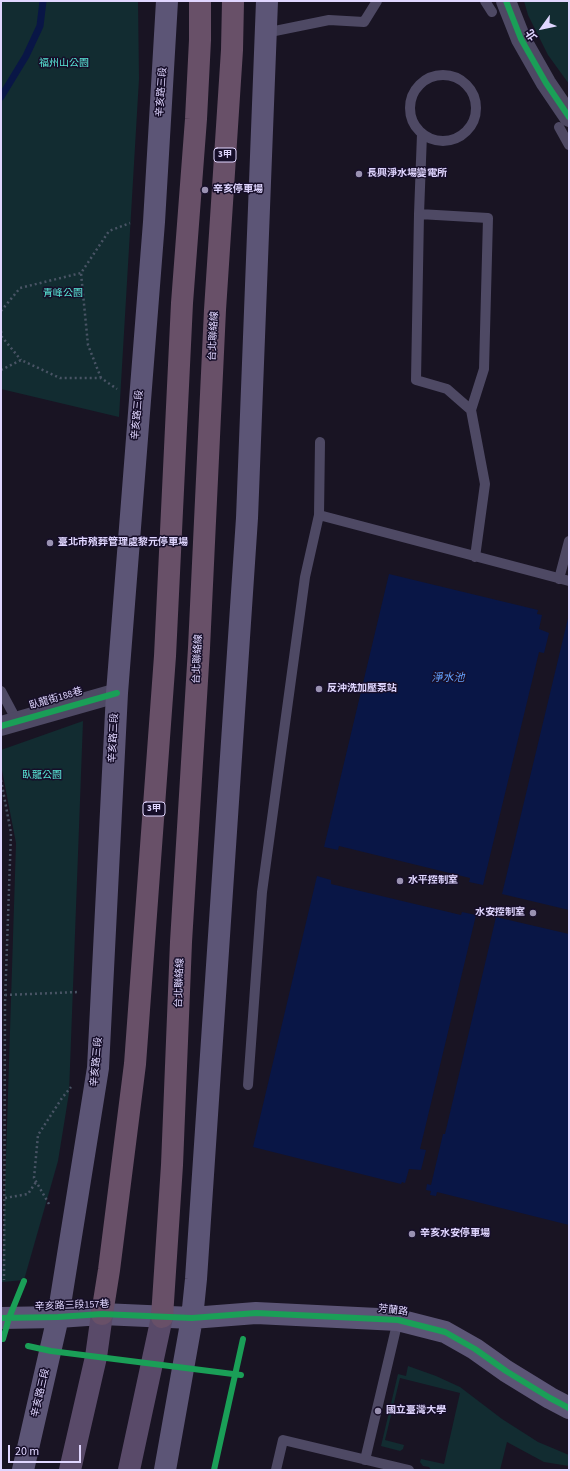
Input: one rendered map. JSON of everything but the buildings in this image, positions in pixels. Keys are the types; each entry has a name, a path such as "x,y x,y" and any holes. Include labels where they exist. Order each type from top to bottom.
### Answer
{"highway":[{"name":"3甲","path":"102,1314 135,1064 166,656 182,303 196,119 200,40 200,1"},
{"name":"台北聯絡線","path":"162,1318 172,1165 181,942 198,656 215,310 232,50 233,1"}],"main road":[{"name":"辛亥路三段","path":"23,1470 58,1317 98,1068 117,692 154,222 167,1"},
{"path":"165,1470 192,1318 196,1279 247,518 266,1"},
{"name":"芳蘭路","path":"192,1318 256,1313 398,1320 446,1332 475,1349 506,1371 569,1408"},
{"path":"70,1470 96,1357 102,1314"},
{"name":"辛亥路三段157巷","path":"1,1318 58,1317 102,1314 162,1318 192,1318"},
{"path":"129,1470 162,1318"}],"street":[{"path":"499,7 521,39 546,84 564,122"},
{"name":"臥龍街188巷","path":"9,723 117,692"}],"lane":[{"path":"265,32 329,20 364,22 377,1"},
{"path":"485,1 499,7"},
{"path":"422,134 431,139 441,141 451,140 461,136 468,129 476,110 475,100 470,90 463,82 453,76 441,75 430,77 420,83 413,92 410,103 410,115 414,126 422,134 416,380 447,388 471,410"},
{"path":"564,122 569,145"},
{"path":"419,214 488,218 484,369 471,410 485,484 475,557"},
{"path":"248,1085 262,892 305,577 319,515 320,442"},
{"path":"319,515 564,580 569,541"},
{"path":"1,691 9,723"},
{"path":"365,1460 398,1320"},
{"path":"276,1470 283,1440 409,1470"}],"path":[{"path":"119,391 101,378 88,345 81,274 109,231 137,220"},
{"path":"1,311 20,288 81,274"},
{"path":"1,331 2,337 21,360 60,378 101,378"},
{"path":"1,370 21,360"},
{"path":"1,780 11,833 5,995 4,1280"},
{"path":"5,995 79,992"},
{"path":"50,1204 34,1178 38,1135 62,1098 74,1084"},
{"path":"5,1198 28,1194 36,1182"}],"green space":[{"path":"1,1 138,1 139,79 119,417 1,389"},
{"path":"524,1 569,1 569,84 548,55 528,15"},
{"name":"臥龍公園","path":"83,721 69,1093 58,1161 24,1280 2,1282 16,843 1,765 1,750"},
{"path":"408,1366 436,1376 460,1387 502,1419 538,1442 569,1455 569,1466 544,1462 507,1442 500,1470 431,1470 429,1467 423,1466 420,1462 421,1459 444,1464 460,1393 400,1378 385,1440 404,1445 403,1449 400,1451 381,1446 398,1374 406,1376"}],"water":[{"name":"淨水池","path":"389,574 538,610 537,614 542,615 539,629 549,633 544,653 539,652 483,885 469,882 470,878 339,846 338,850 324,847"},
{"path":"569,614 569,910 502,894"},
{"path":"317,876 331,880 331,884 461,915 462,912 476,915 420,1149 426,1150 421,1170 409,1169 405,1183 402,1182 401,1184 253,1147"},
{"path":"496,917 569,934 569,1225 437,1192 436,1196 430,1195 431,1191 426,1190 427,1184 431,1185 443,1134 445,1134"}],"waterway":[{"path":"1,97 26,56 40,26 43,1"}],"cycle path":[{"path":"506,1 521,39 546,83 569,117"},
{"path":"1,726 117,693"},
{"path":"3,1339 9,1318 24,1281"},
{"path":"1,1318 58,1317 102,1314 192,1318 256,1313 398,1320 445,1332 475,1349 506,1371 550,1398 569,1408"},
{"path":"214,1470 243,1339"},
{"path":"28,1346 51,1351 241,1375"}],"place":[{"name":"長興淨水場變電所","path":"359,174"},
{"name":"辛亥停車場","path":"205,190"},
{"name":"臺北市殯葬管理處黎元停車場","path":"50,543"},
{"name":"反沖洗加壓泵站","path":"319,689"},
{"name":"水平控制室","path":"400,881"},
{"name":"水安控制室","path":"533,913"},
{"name":"辛亥水安停車場","path":"412,1234"},
{"name":"國立臺灣大學","path":"378,1411"}],"park label":[{"name":"福州山公園","path":"64,64"},
{"name":"青峰公園","path":"63,294"}]}
